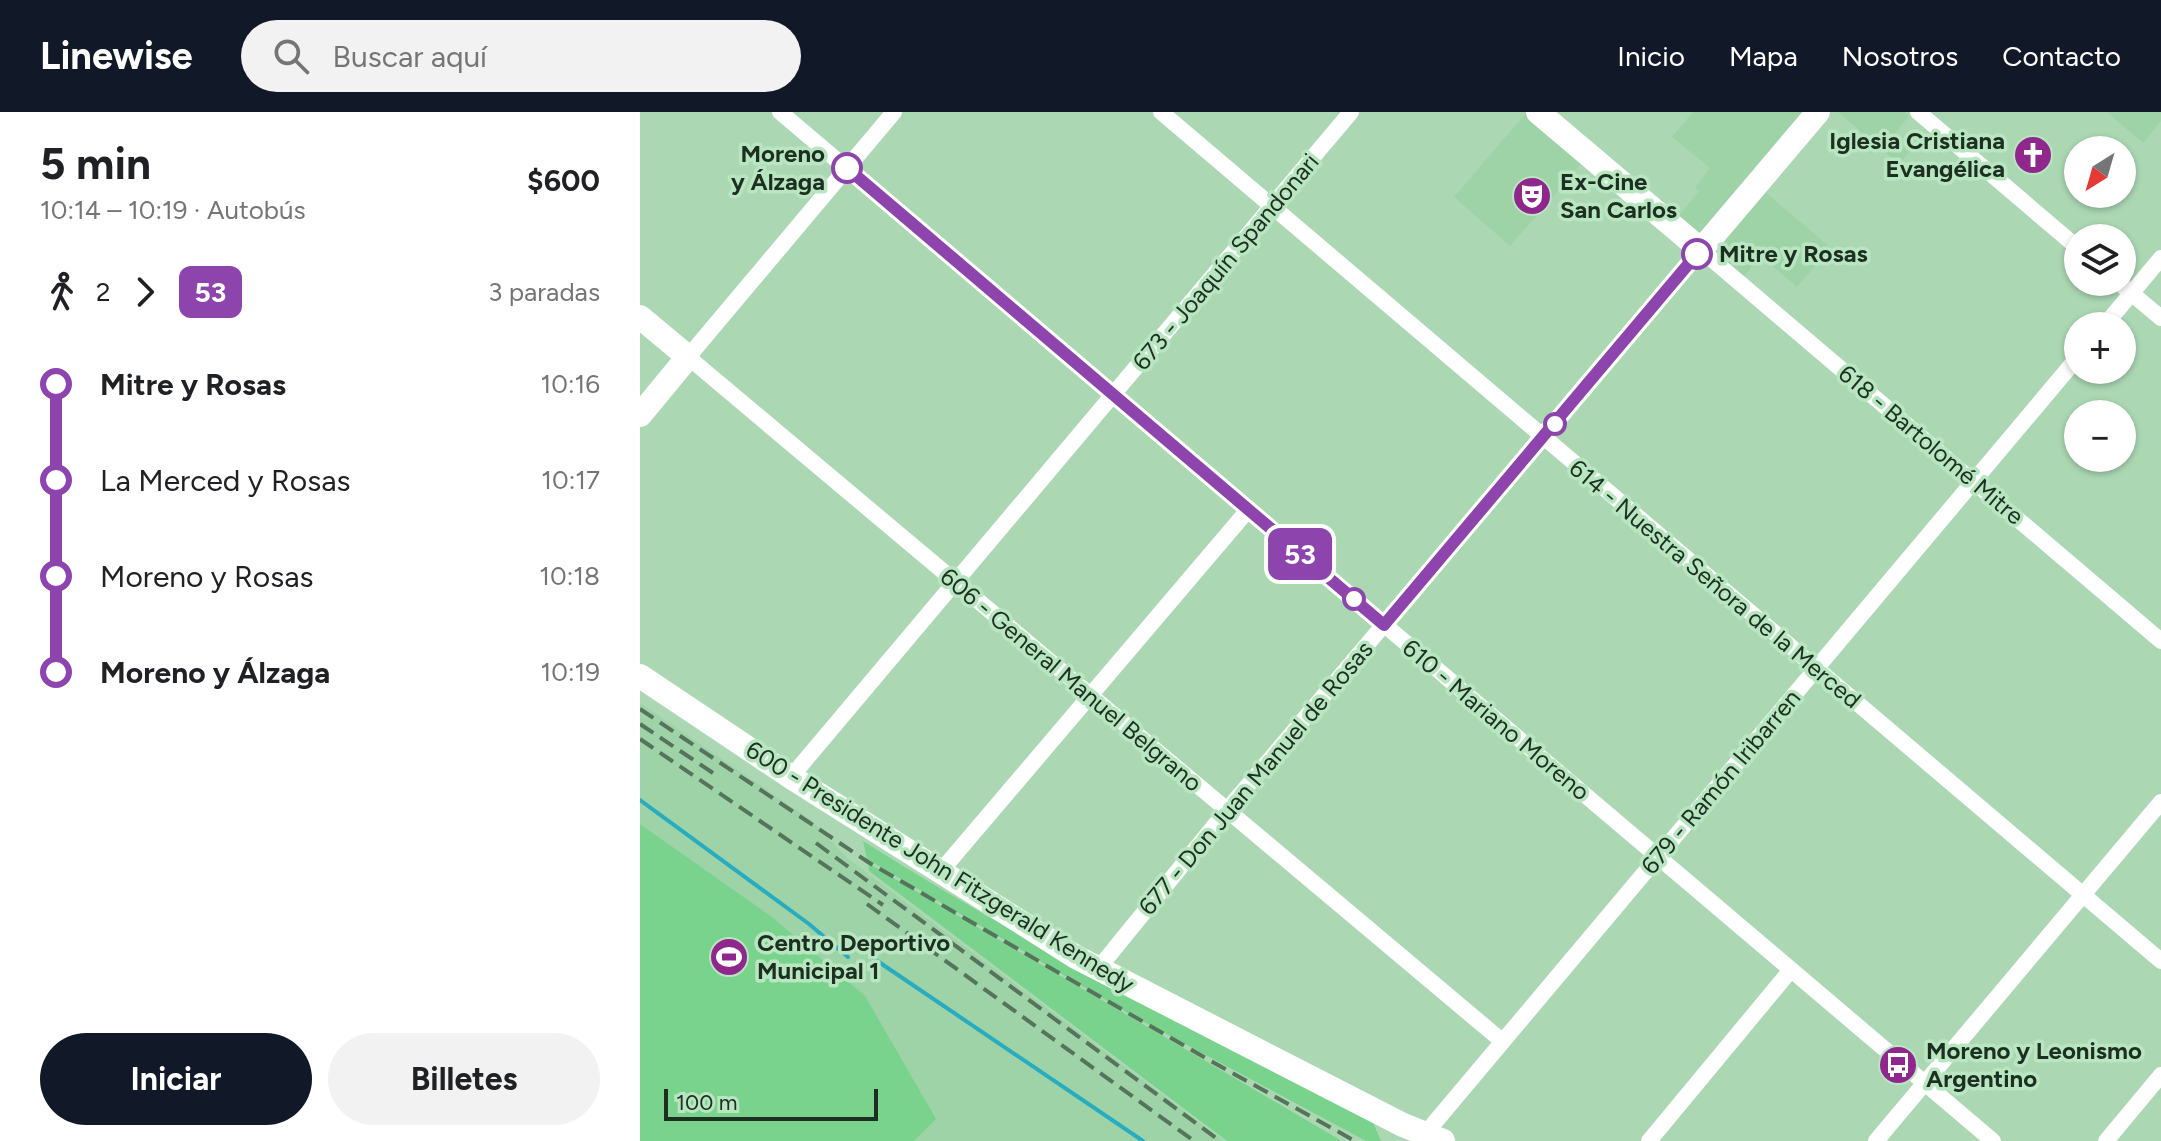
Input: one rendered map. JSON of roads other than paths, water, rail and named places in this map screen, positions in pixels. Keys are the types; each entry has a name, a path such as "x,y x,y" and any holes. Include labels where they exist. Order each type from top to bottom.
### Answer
{"street":[{"name":"610 - Mariano Moreno","path":"780,112 1993,1141"},
{"path":"640,415 894,112"},
{"name":"614 - Nuestra Señora de la Merced","path":"1161,112 2161,961"},
{"name":"673 - Joaquín Spandonari","path":"791,777 1351,112"},
{"path":"1538,112 1701,250"},
{"name":"677 - Don Juan Manuel de Rosas","path":"1098,969 1227,810 1818,112"},
{"path":"1918,112 2064,236"},
{"name":"618 - Bartolomé Mitre","path":"1701,250 2161,641"},
{"path":"2136,288 2161,258"},
{"path":"2116,312 2129,296"},
{"path":"2134,296 2161,318"},
{"name":"606 - General Manuel Belgrano","path":"640,317 1502,1041"},
{"name":"679 - Ramón Iribarren","path":"1418,1135 1502,1041 2064,374"},
{"path":"941,871 1248,510"},
{"name":"600 - Presidente John Fitzgerald Kennedy","path":"640,676 791,777 1098,969 1418,1135"},
{"path":"1876,1141 2161,802"},
{"path":"1649,1141 1790,971"},
{"path":"2106,1141 2161,1075"}],"waterway":[{"path":"640,800 809,924 848,957"},
{"path":"870,956 1143,1141"}],"railway":[{"path":"640,709 868,862 1355,1141"},
{"path":"640,724 713,773"},
{"path":"640,739 883,905"},
{"path":"816,843 1220,1141"},
{"path":"867,904 1194,1141"}],"place":[{"name":"Iglesia Cristiana Evangélica","path":"2033,155"},
{"name":"Moreno y Álzaga","path":"847,168"},
{"name":"Ex-Cine San Carlos","path":"1532,196"},
{"name":"Mitre y Rosas","path":"1697,254"},
{"name":"Centro Deportivo Municipal 1","path":"729,957"},
{"name":"Moreno y Leonismo Argentino","path":"1898,1065"}]}
